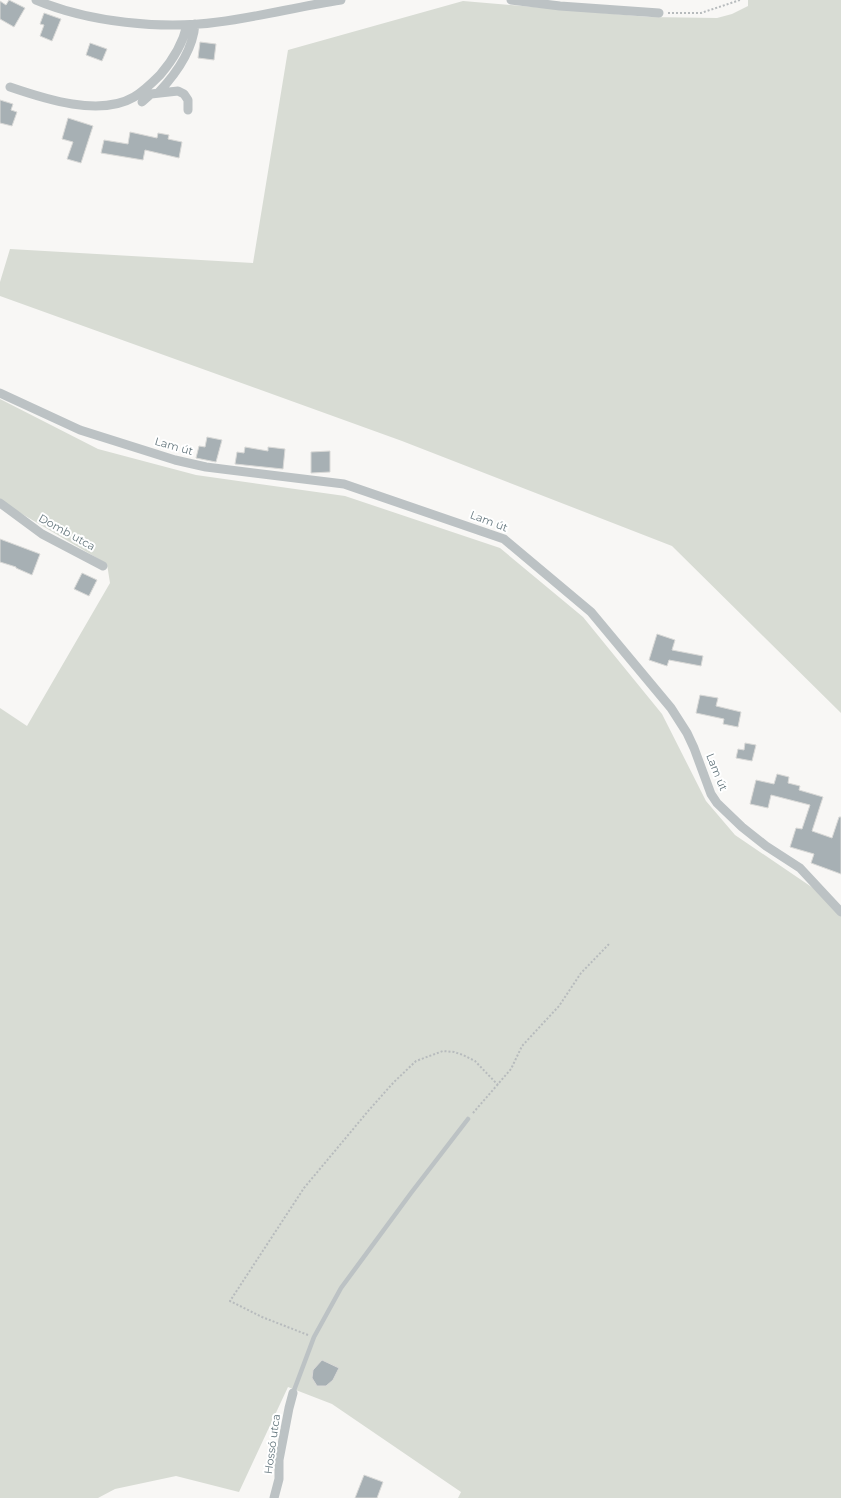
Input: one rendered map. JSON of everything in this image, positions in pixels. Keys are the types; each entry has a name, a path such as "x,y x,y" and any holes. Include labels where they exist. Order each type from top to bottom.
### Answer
{"street":[{"path":"36,0 62,9 102,18 140,23 191,24 236,20 341,0"},
{"path":"511,0 575,7 659,13"},
{"path":"10,87 44,98 74,104 95,106 113,104 133,98 147,88 163,71 176,53 191,24"},
{"path":"158,93 180,66 190,46 194,33 191,24"},
{"path":"142,102 151,94 178,91 184,94 188,100 188,110"},
{"name":"Lam út","path":"0,392 80,430 175,460 206,467 344,484 504,538 591,612 671,708 687,733 711,794 717,803 742,827 766,846 800,868 841,912"},
{"name":"Domb utca","path":"0,503 42,534 103,566"},
{"name":"Hossó utca","path":"274,1498 279,1479 279,1460 293,1393"}],"lane":[{"path":"293,1393 314,1337 341,1288 468,1118"}],"path":[{"path":"659,13 701,13 740,0"},
{"path":"468,1118 511,1069 522,1046 559,1006 581,973 610,943"},
{"path":"314,1337 274,1322 230,1301 304,1188 369,1110 394,1082 416,1061 443,1051 454,1052 475,1062 498,1085"}],"shaded area":[{"path":"748,0 841,0 841,713 672,546 402,441 0,296 0,282 10,249 253,263 288,50 463,1 649,17 717,18 732,14 748,6"},
{"path":"0,399 98,449 196,475 345,496 500,548 583,617 662,714 706,801 735,835 841,907 841,1498 458,1498 461,1492 332,1404 288,1387 239,1492 176,1476 115,1489 98,1498 0,1498 0,708 27,726 110,583 107,564 0,501"}],"building":[{"path":"9,0 25,8 14,27 0,19 0,1 6,5"},
{"path":"44,13 61,19 52,41 40,36 44,25 40,24"},
{"path":"200,42 216,44 214,60 198,58"},
{"path":"90,43 107,49 102,61 86,55"},
{"path":"0,100 13,104 11,110 17,112 12,126 0,123"},
{"path":"68,118 93,126 81,163 67,159 73,142 62,139"},
{"path":"130,132 157,138 158,133 169,135 168,139 182,142 179,158 145,150 143,160 101,153 104,140 128,144"},
{"path":"207,437 222,440 216,462 196,458 199,446 205,447"},
{"path":"245,447 268,451 268,447 285,449 283,469 235,464 237,452 244,453"},
{"path":"330,451 330,472 311,473 311,452"},
{"path":"0,539 40,554 32,575 16,567 0,562"},
{"path":"82,573 97,580 89,596 74,589"},
{"path":"657,634 675,640 672,650 703,656 701,666 669,660 667,666 649,660"},
{"path":"700,695 718,698 716,706 741,712 738,727 723,724 724,719 696,713"},
{"path":"745,743 756,745 752,761 736,758 738,749 744,750"},
{"path":"777,774 789,777 788,783 800,786 799,790 823,797 812,831 832,838 839,817 841,817 841,874 811,863 814,854 790,847 796,828 802,829 810,805 771,795 768,808 750,804 756,780 774,784"},
{"path":"322,1360 339,1368 333,1380 326,1386 317,1386 312,1378 313,1370"},
{"path":"364,1475 383,1482 377,1498 355,1498"}]}
